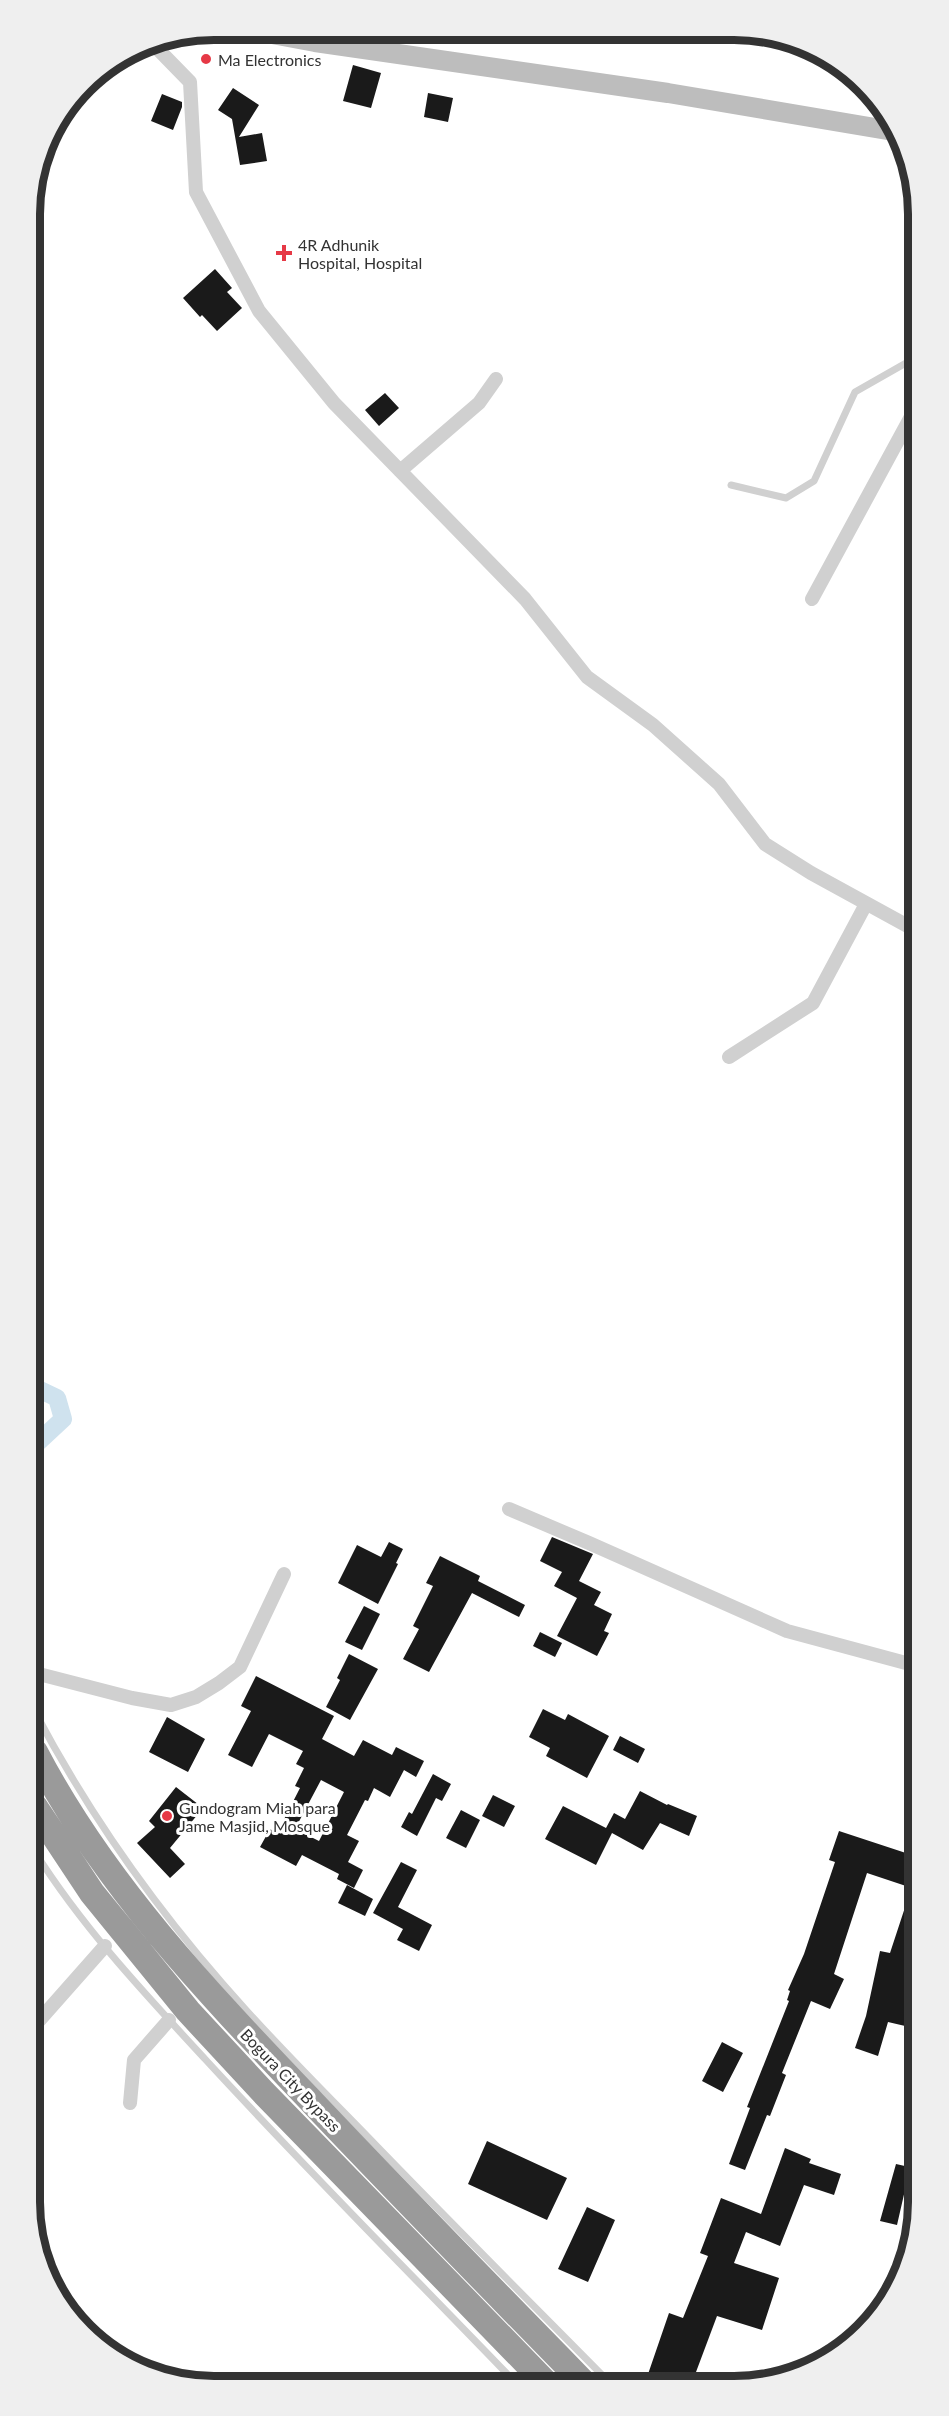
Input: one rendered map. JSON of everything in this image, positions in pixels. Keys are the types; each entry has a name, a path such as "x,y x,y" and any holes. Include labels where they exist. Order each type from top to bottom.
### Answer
{"highway":[{"name":"Bogura City Bypass","path":"40,1762 51,1784 96,1853 145,1918 199,1983 433,2229 577,2376"},
{"name":"Bogura City Bypass","path":"40,1815 92,1893 188,2011 263,2092 539,2376"}],"street":[{"path":"311,41 668,93 886,130"},
{"path":"159,50 190,82 196,192 259,311 334,404 525,599 587,677 653,725 719,784 765,844 810,873 908,926"},
{"path":"400,471 479,403 496,379"},
{"path":"812,599 908,422"},
{"path":"729,1057 813,1003 866,904"},
{"path":"509,1509 787,1631 908,1664"},
{"path":"40,1675 132,1698 171,1705 196,1697 240,1667 284,1574"},
{"path":"40,2019 105,1946"},
{"path":"130,2103 134,2060 170,2020"}],"lane":[{"path":"731,485 786,498 814,481 855,392 908,362"},
{"path":"40,1721 84,1798 127,1861 167,1916 239,2002 437,2209 603,2376"},
{"path":"40,1860 105,1946 170,2020 289,2149 509,2376"}],"building":[{"path":"353,65 381,73 371,108 343,101"},
{"path":"233,88 259,105 239,137 262,133 267,161 240,165 232,119 218,110"},
{"path":"428,93 453,98 448,122 424,117"},
{"path":"162,94 182,102 173,130 151,121"},
{"path":"215,269 232,288 227,292 242,308 217,331 183,298"},
{"path":"385,393 399,408 379,426 365,410"},
{"path":"552,1537 593,1554 579,1581 601,1592 594,1605 612,1614 604,1631 609,1633 597,1656 557,1636 577,1598 554,1586 562,1572 540,1561"},
{"path":"389,1542 403,1549 378,1604 338,1583 357,1545 381,1557"},
{"path":"440,1556 480,1576 478,1581 525,1605 519,1617 472,1593 429,1672 403,1659 419,1629 413,1626 433,1586 426,1583"},
{"path":"364,1606 380,1614 362,1650 345,1642"},
{"path":"540,1632 562,1643 555,1657 533,1646"},
{"path":"349,1654 378,1669 350,1720 326,1707 340,1680 337,1678"},
{"path":"256,1676 334,1716 322,1739 354,1756 363,1740 392,1755 396,1747 424,1761 416,1777 404,1770 390,1797 374,1788 368,1801 365,1800 347,1835 359,1841 348,1862 363,1870 354,1888 337,1879 339,1874 302,1855 296,1866 260,1847 270,1829 277,1833 300,1788 295,1786 304,1768 296,1764 303,1751 269,1734 252,1767 228,1755 251,1711 241,1706","holes":["321,1780 344,1792 319,1841 295,1829"]},
{"path":"543,1709 565,1720 568,1714 609,1736 587,1778 546,1756 550,1748 529,1737"},
{"path":"167,1717 205,1739 188,1772 149,1752"},
{"path":"620,1736 645,1749 638,1763 613,1750"},
{"path":"433,1774 451,1784 442,1801 436,1798 417,1836 401,1827 409,1812 412,1814"},
{"path":"176,1787 203,1808 170,1848 185,1864 170,1878 137,1843 155,1827 149,1821"},
{"path":"640,1791 667,1805 697,1816 689,1836 660,1823 643,1850 612,1833 596,1865 545,1839 563,1806 606,1828 614,1813 625,1819"},
{"path":"493,1795 515,1806 504,1827 482,1816"},
{"path":"461,1810 480,1820 466,1848 446,1838"},
{"path":"839,1831 908,1854 908,1887 867,1873 834,1974 844,1979 830,2009 811,2001 782,2073 786,2075 770,2116 767,2115 745,2170 729,2164 750,2108 747,2107 789,2001 787,2000 790,1991 788,1990 804,1954 835,1862 829,1860"},
{"path":"401,1862 417,1870 398,1907 432,1925 419,1951 397,1940 403,1929 373,1913"},
{"path":"347,1885 373,1899 365,1916 338,1903"},
{"path":"908,1898 908,2027 888,2022 878,2056 855,2048 866,2016 880,1951 890,1953"},
{"path":"722,2042 743,2053 723,2092 702,2081"},
{"path":"487,2141 567,2178 547,2220 468,2184"},
{"path":"785,2148 811,2159 809,2163 841,2174 834,2195 804,2185 780,2246 746,2232 734,2263 779,2278 762,2330 717,2316 694,2376 647,2376 669,2313 683,2318 708,2256 700,2253 721,2198 761,2214"},
{"path":"896,2164 908,2167 908,2191 905,2190 897,2225 880,2221"},
{"path":"587,2207 615,2220 588,2282 558,2269"}],"waterway":[{"path":"40,1390 57,1398 63,1419 40,1440"}],"place":[{"name":"Ma Electronics","path":"206,59"},
{"name":"4R Adhunik Hospital, Hospital","path":"284,253"},
{"name":"Gundogram Miah para Jame Masjid, Mosque","path":"167,1816"}]}
